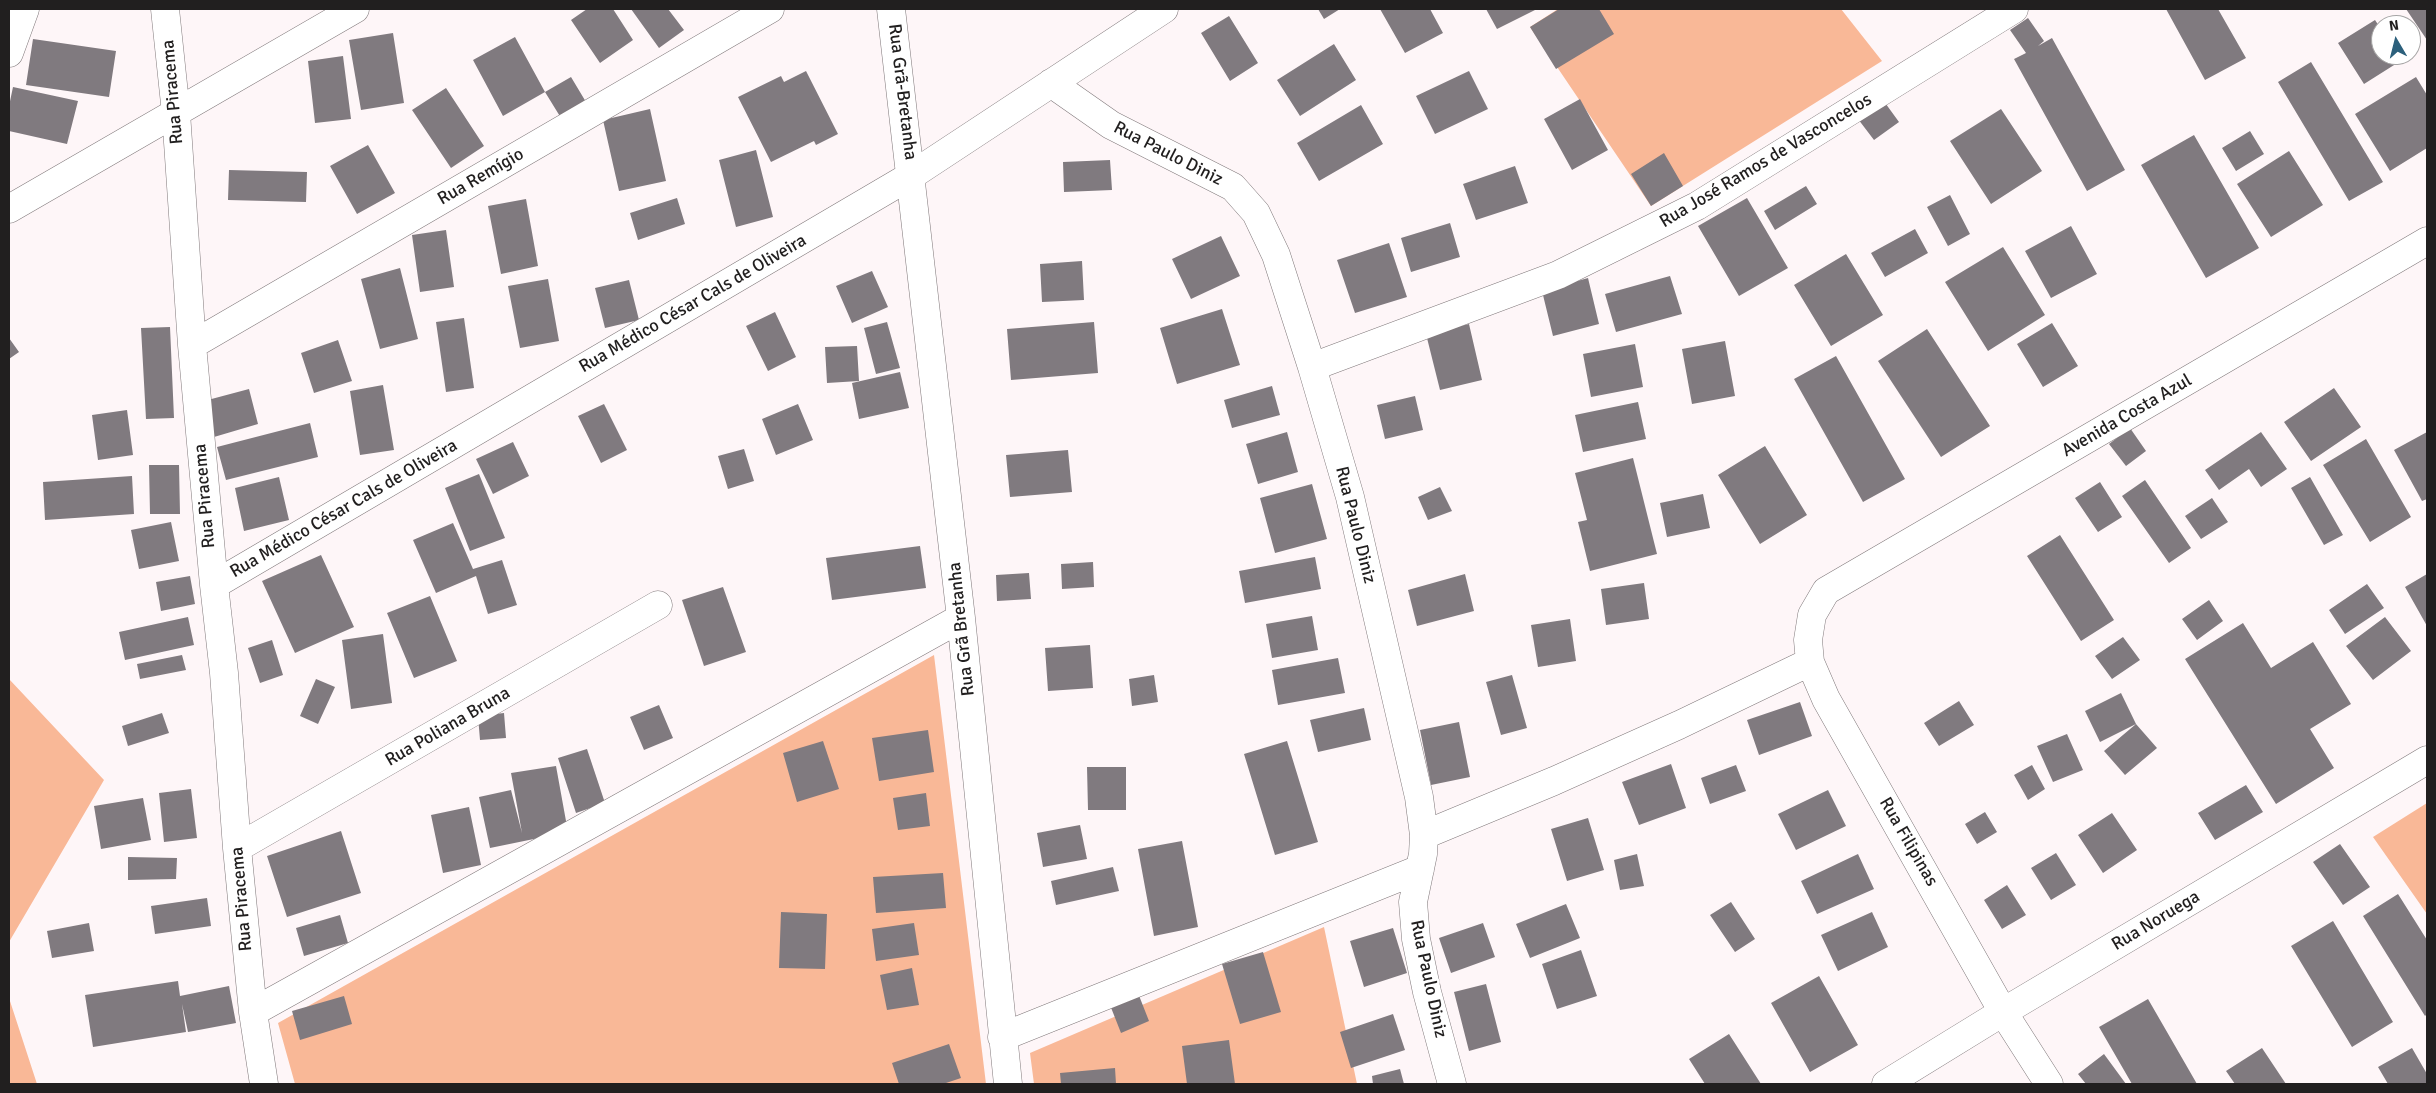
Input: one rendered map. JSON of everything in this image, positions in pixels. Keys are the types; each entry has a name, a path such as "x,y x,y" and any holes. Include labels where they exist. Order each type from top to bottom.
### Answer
{"street":[{"path":"9,53 25,9"},
{"name":"Rua Piracema","path":"165,9 176,113 192,345 224,673 253,1012 264,1084"},
{"path":"9,209 355,9"},
{"name":"Rua Remígio","path":"192,345 770,9"},
{"name":"Rua Grã-Bretanha","path":"892,9 912,175"},
{"name":"Rua Médico César Cals de Oliveira","path":"214,585 912,175 1164,9"},
{"name":"Rua José Ramos de Vasconcelos","path":"1312,367 1558,275 1697,206 2014,9"},
{"name":"Rua Paulo Diniz","path":"1051,83 1111,125 1233,187 1256,213 1276,255 1312,367 1350,497 1419,797 1424,834 1413,902 1416,939 1427,992 1452,1084"},
{"name":"Rua Grã Bretanha","path":"912,175 961,618 1008,1084"},
{"name":"Avenida Costa Azul","path":"1826,591 2427,241"},
{"name":"Rua Filipinas","path":"1826,591 1812,615 1808,640 1810,662 1826,699 2004,1012 2048,1084"},
{"name":"Rua Poliana Bruna","path":"238,848 658,605"},
{"path":"253,1012 961,618"},
{"path":"1424,834 1652,737 1810,662"},
{"name":"Rua Noruega","path":"1886,1084 2427,760"},
{"path":"1002,1037 1420,868"}],"shaded area":[{"path":"1558,9 1841,9 1882,61 1651,206 1530,27"},
{"path":"934,655 986,1084 295,1084 278,1023"},
{"path":"9,679 104,780 9,942"},
{"path":"2427,803 2427,914 2373,837"},
{"path":"1324,927 1357,1084 1034,1084 1030,1053"},
{"path":"9,998 37,1084 9,1084"}],"building":[{"path":"587,9 613,9 633,40 600,63 571,20"},
{"path":"631,9 668,9 684,30 659,48"},
{"path":"1318,9 1340,9 1324,19"},
{"path":"1380,9 1430,9 1443,33 1405,53"},
{"path":"1486,9 1537,9 1497,29"},
{"path":"1559,9 1599,9 1614,34 1556,69 1530,27"},
{"path":"2166,9 2218,9 2246,58 2205,80"},
{"path":"2406,9 2427,9 2427,40 2421,31 2421,15 2410,15"},
{"path":"1229,16 1258,63 1230,81 1201,33"},
{"path":"2028,18 2044,41 2038,46 2052,38 2125,170 2087,191 2014,59 2026,53 2010,30"},
{"path":"2371,22 2371,65 2394,65 2364,84 2338,43"},
{"path":"393,33 404,103 361,110 349,40"},
{"path":"515,37 545,92 503,116 473,60"},
{"path":"33,39 116,51 109,97 26,85"},
{"path":"1334,44 1356,80 1300,116 1277,80"},
{"path":"343,56 351,119 315,123 308,61"},
{"path":"2311,62 2383,182 2349,201 2278,82"},
{"path":"806,71 838,134 816,145 814,141 771,162 738,97 781,76 784,82"},
{"path":"1469,71 1488,109 1435,134 1416,96"},
{"path":"571,77 586,102 561,118 545,92"},
{"path":"2416,77 2427,95 2427,148 2390,171 2355,114"},
{"path":"13,87 78,101 67,144 9,131 9,106"},
{"path":"446,88 484,146 451,168 412,110"},
{"path":"1580,99 1608,150 1572,170 1544,119"},
{"path":"1883,100 1899,122 1874,140 1858,119"},
{"path":"1361,105 1383,144 1319,181 1297,143"},
{"path":"650,109 666,181 619,191 603,120"},
{"path":"2001,109 2042,171 1991,204 1950,141"},
{"path":"2250,131 2264,154 2236,171 2222,148"},
{"path":"2194,135 2259,248 2206,278 2141,165"},
{"path":"368,145 395,193 357,214 330,166"},
{"path":"756,150 773,217 736,227 719,160"},
{"path":"2289,151 2323,205 2271,237 2237,184"},
{"path":"1664,153 1683,186 1651,206 1631,174"},
{"path":"1110,160 1112,190 1064,192 1063,162"},
{"path":"1515,166 1528,203 1476,220 1463,184"},
{"path":"229,170 307,172 306,202 228,200"},
{"path":"1806,186 1817,204 1775,230 1764,211"},
{"path":"1950,195 1970,234 1948,246 1927,207"},
{"path":"677,198 685,224 638,240 630,213"},
{"path":"1747,198 1788,268 1739,296 1698,226"},
{"path":"526,199 538,266 501,274 488,206"},
{"path":"1450,223 1460,257 1411,272 1401,238"},
{"path":"2071,226 2097,274 2051,298 2025,251"},
{"path":"1915,229 1928,253 1885,277 1871,253"},
{"path":"446,230 454,287 420,292 412,235"},
{"path":"1221,236 1240,276 1191,299 1172,259"},
{"path":"1389,243 1407,297 1355,313 1337,260"},
{"path":"2003,247 2045,315 1988,351 1945,282"},
{"path":"1846,254 1883,315 1831,346 1794,285"},
{"path":"1082,261 1084,300 1042,302 1040,264"},
{"path":"400,268 418,339 380,349 361,279"},
{"path":"872,271 888,307 852,323 836,286"},
{"path":"1670,276 1682,314 1616,332 1605,294"},
{"path":"1588,278 1599,324 1553,336 1542,291"},
{"path":"548,279 559,341 520,348 508,286"},
{"path":"629,280 639,320 605,328 595,288"},
{"path":"1222,309 1240,365 1177,384 1160,328"},
{"path":"775,312 796,357 768,371 746,326"},
{"path":"464,318 474,388 446,392 436,322"},
{"path":"887,322 900,368 876,374 864,328"},
{"path":"1094,322 1098,373 1011,380 1007,329"},
{"path":"2052,323 2078,366 2043,387 2017,344"},
{"path":"1469,324 1482,380 1440,390 1426,334"},
{"path":"170,327 174,418 146,419 141,328"},
{"path":"1927,329 1990,426 1941,457 1878,361"},
{"path":"9,338 19,352 9,359"},
{"path":"338,340 352,381 314,393 301,353"},
{"path":"1725,341 1735,396 1692,404 1682,349"},
{"path":"1635,344 1643,387 1591,397 1583,354"},
{"path":"857,346 859,381 827,383 825,347"},
{"path":"1836,356 1905,479 1863,502 1794,379"},
{"path":"900,372 909,408 859,419 852,383"},
{"path":"383,385 394,450 360,455 350,391"},
{"path":"1272,386 1280,415 1232,428 1224,400"},
{"path":"2334,388 2361,427 2311,461 2284,422"},
{"path":"249,389 258,424 214,437 204,401"},
{"path":"1415,396 1423,430 1385,439 1377,405"},
{"path":"1638,402 1646,439 1583,452 1575,415"},
{"path":"604,404 627,450 601,463 578,416"},
{"path":"798,404 813,440 776,455 762,419"},
{"path":"127,410 133,455 98,460 92,415"},
{"path":"310,423 318,457 226,480 217,447"},
{"path":"2130,428 2146,451 2126,466 2109,444"},
{"path":"1287,432 1298,472 1258,484 1246,444"},
{"path":"2261,432 2287,469 2261,487 2249,469 2219,490 2205,470"},
{"path":"2427,432 2427,499 2422,501 2394,450"},
{"path":"2366,439 2411,517 2370,542 2323,465"},
{"path":"513,442 529,476 493,494 476,459"},
{"path":"1765,446 1807,515 1760,544 1718,475"},
{"path":"744,449 754,481 728,489 718,456"},
{"path":"1068,450 1072,492 1010,497 1006,455"},
{"path":"1633,458 1657,554 1590,571 1578,522 1587,520 1575,473"},
{"path":"149,465 179,465 180,514 150,514"},
{"path":"479,474 505,538 470,551 445,488"},
{"path":"132,476 134,514 45,520 43,482"},
{"path":"279,477 289,520 244,531 235,488"},
{"path":"2310,477 2343,535 2324,545 2291,488"},
{"path":"2145,480 2191,548 2169,563 2122,496"},
{"path":"2100,482 2122,517 2098,532 2075,498"},
{"path":"1312,484 1327,539 1275,553 1260,498"},
{"path":"1440,487 1452,511 1428,520 1418,497"},
{"path":"1703,494 1710,528 1667,537 1660,503"},
{"path":"2212,498 2228,522 2201,539 2185,516"},
{"path":"171,522 179,561 139,569 131,530"},
{"path":"453,523 473,569 502,560 517,605 488,614 476,576 436,593 413,540"},
{"path":"2060,535 2114,620 2081,641 2027,556"},
{"path":"920,546 926,588 832,600 826,558"},
{"path":"321,555 354,627 295,653 262,581"},
{"path":"1315,557 1321,589 1245,603 1239,571"},
{"path":"1093,562 1094,587 1062,589 1061,564"},
{"path":"1029,573 1031,599 997,601 996,575"},
{"path":"1465,574 1474,611 1417,626 1408,590"},
{"path":"2427,574 2427,626 2405,587"},
{"path":"190,576 195,604 161,611 156,582"},
{"path":"1644,583 1649,619 1606,625 1601,589"},
{"path":"2367,584 2384,608 2345,634 2329,610"},
{"path":"723,587 746,652 704,666 682,600"},
{"path":"430,596 457,661 414,678 387,613"},
{"path":"2209,600 2223,621 2197,640 2182,619"},
{"path":"1312,616 1318,650 1272,658 1266,624"},
{"path":"188,617 194,645 125,660 119,632"},
{"path":"2385,617 2411,651 2373,680 2346,646"},
{"path":"1570,619 1576,661 1538,667 1531,625"},
{"path":"2243,623 2271,668 2313,642 2351,704 2310,729 2334,768 2276,804 2185,659"},
{"path":"383,634 392,703 351,709 342,640"},
{"path":"2123,637 2140,660 2112,679 2095,656"},
{"path":"272,640 283,675 260,683 248,648"},
{"path":"1090,645 1093,688 1048,691 1045,648"},
{"path":"182,655 186,670 140,679 137,664"},
{"path":"1338,658 1345,693 1278,705 1272,670"},
{"path":"1154,675 1158,702 1132,706 1129,679"},
{"path":"1512,675 1527,728 1501,735 1486,682"},
{"path":"316,679 335,687 318,724 300,716"},
{"path":"2121,693 2136,724 2100,742 2085,711"},
{"path":"1959,701 1974,725 1939,746 1924,723"},
{"path":"1800,702 1812,736 1759,755 1747,720"},
{"path":"659,705 673,738 644,750 630,717"},
{"path":"1364,708 1371,740 1318,752 1310,720"},
{"path":"162,713 169,733 128,746 122,726"},
{"path":"504,713 506,738 480,740 478,716"},
{"path":"1459,722 1470,777 1431,785 1420,730"},
{"path":"2136,724 2157,748 2125,775 2104,751"},
{"path":"928,730 934,772 879,781 872,738"},
{"path":"2067,734 2083,770 2053,782 2037,746"},
{"path":"823,741 839,789 797,802 783,753"},
{"path":"1287,741 1318,842 1275,855 1244,754"},
{"path":"587,749 605,803 576,813 558,758"},
{"path":"1671,764 1686,808 1639,825 1622,782"},
{"path":"1736,765 1746,791 1710,804 1701,778"},
{"path":"2032,765 2045,789 2028,800 2014,775"},
{"path":"556,766 568,832 490,848 479,797 511,790 522,833 511,773"},
{"path":"1087,767 1126,767 1126,810 1088,810"},
{"path":"2246,785 2263,812 2215,840 2198,813"},
{"path":"191,789 197,838 164,842 159,793"},
{"path":"1828,790 1846,826 1796,850 1778,814"},
{"path":"926,793 930,826 898,830 893,798"},
{"path":"143,798 151,840 101,849 94,806"},
{"path":"469,807 481,865 443,873 431,815"},
{"path":"1985,812 1997,832 1977,844 1965,824"},
{"path":"2112,813 2137,850 2103,873 2078,835"},
{"path":"1588,818 1604,870 1567,881 1551,829"},
{"path":"1080,825 1087,859 1043,867 1037,833"},
{"path":"341,831 361,893 287,917 267,856"},
{"path":"1182,841 1198,927 1154,936 1138,849"},
{"path":"2340,844 2370,887 2343,905 2313,862"},
{"path":"2056,853 2076,885 2051,900 2031,868"},
{"path":"1637,854 1644,886 1620,890 1614,860"},
{"path":"1858,854 1874,889 1817,914 1801,881"},
{"path":"128,857 177,858 176,879 128,880"},
{"path":"1113,867 1119,891 1056,905 1051,881"},
{"path":"943,873 946,908 876,913 873,877"},
{"path":"2007,885 2026,915 2002,929 1984,900"},
{"path":"2398,894 2427,940 2427,1014 2425,1016 2363,916"},
{"path":"207,898 211,926 155,934 151,906"},
{"path":"1731,902 1755,939 1735,952 1710,915"},
{"path":"1566,904 1580,938 1530,958 1516,924"},
{"path":"781,912 827,914 825,969 779,968"},
{"path":"1872,912 1888,947 1838,971 1821,935"},
{"path":"340,915 348,943 304,956 296,928"},
{"path":"2333,921 2393,1022 2352,1047 2291,946"},
{"path":"89,923 94,951 52,958 47,931"},
{"path":"914,923 919,955 876,961 872,929"},
{"path":"1483,923 1495,957 1451,973 1439,938"},
{"path":"1393,928 1407,973 1364,987 1350,941"},
{"path":"1581,950 1597,996 1557,1009 1542,964"},
{"path":"1263,952 1281,1012 1240,1024 1222,964"},
{"path":"912,968 919,1005 887,1010 880,975"},
{"path":"1819,976 1858,1045 1810,1072 1771,1003"},
{"path":"178,981 180,996 229,986 236,1023 188,1032 182,1004 186,1032 93,1047 85,995"},
{"path":"1486,984 1501,1042 1469,1051 1454,992"},
{"path":"1138,993 1149,1021 1121,1033 1110,1005"},
{"path":"344,996 352,1024 300,1040 292,1011"},
{"path":"2148,999 2197,1084 2132,1084 2099,1027"},
{"path":"1393,1014 1405,1050 1351,1068 1340,1032"},
{"path":"1729,1034 1761,1084 1705,1084 1689,1059"},
{"path":"1229,1040 1235,1084 1187,1084 1182,1046"},
{"path":"949,1044 961,1078 943,1084 899,1084 892,1063"},
{"path":"2262,1048 2286,1084 2235,1084 2226,1071"},
{"path":"2412,1048 2427,1074 2427,1084 2388,1084 2378,1067"},
{"path":"2104,1054 2126,1084 2086,1084 2078,1074"},
{"path":"1115,1068 1116,1084 1061,1084 1060,1073"},
{"path":"1400,1069 1404,1084 1373,1084 1372,1076"}]}
